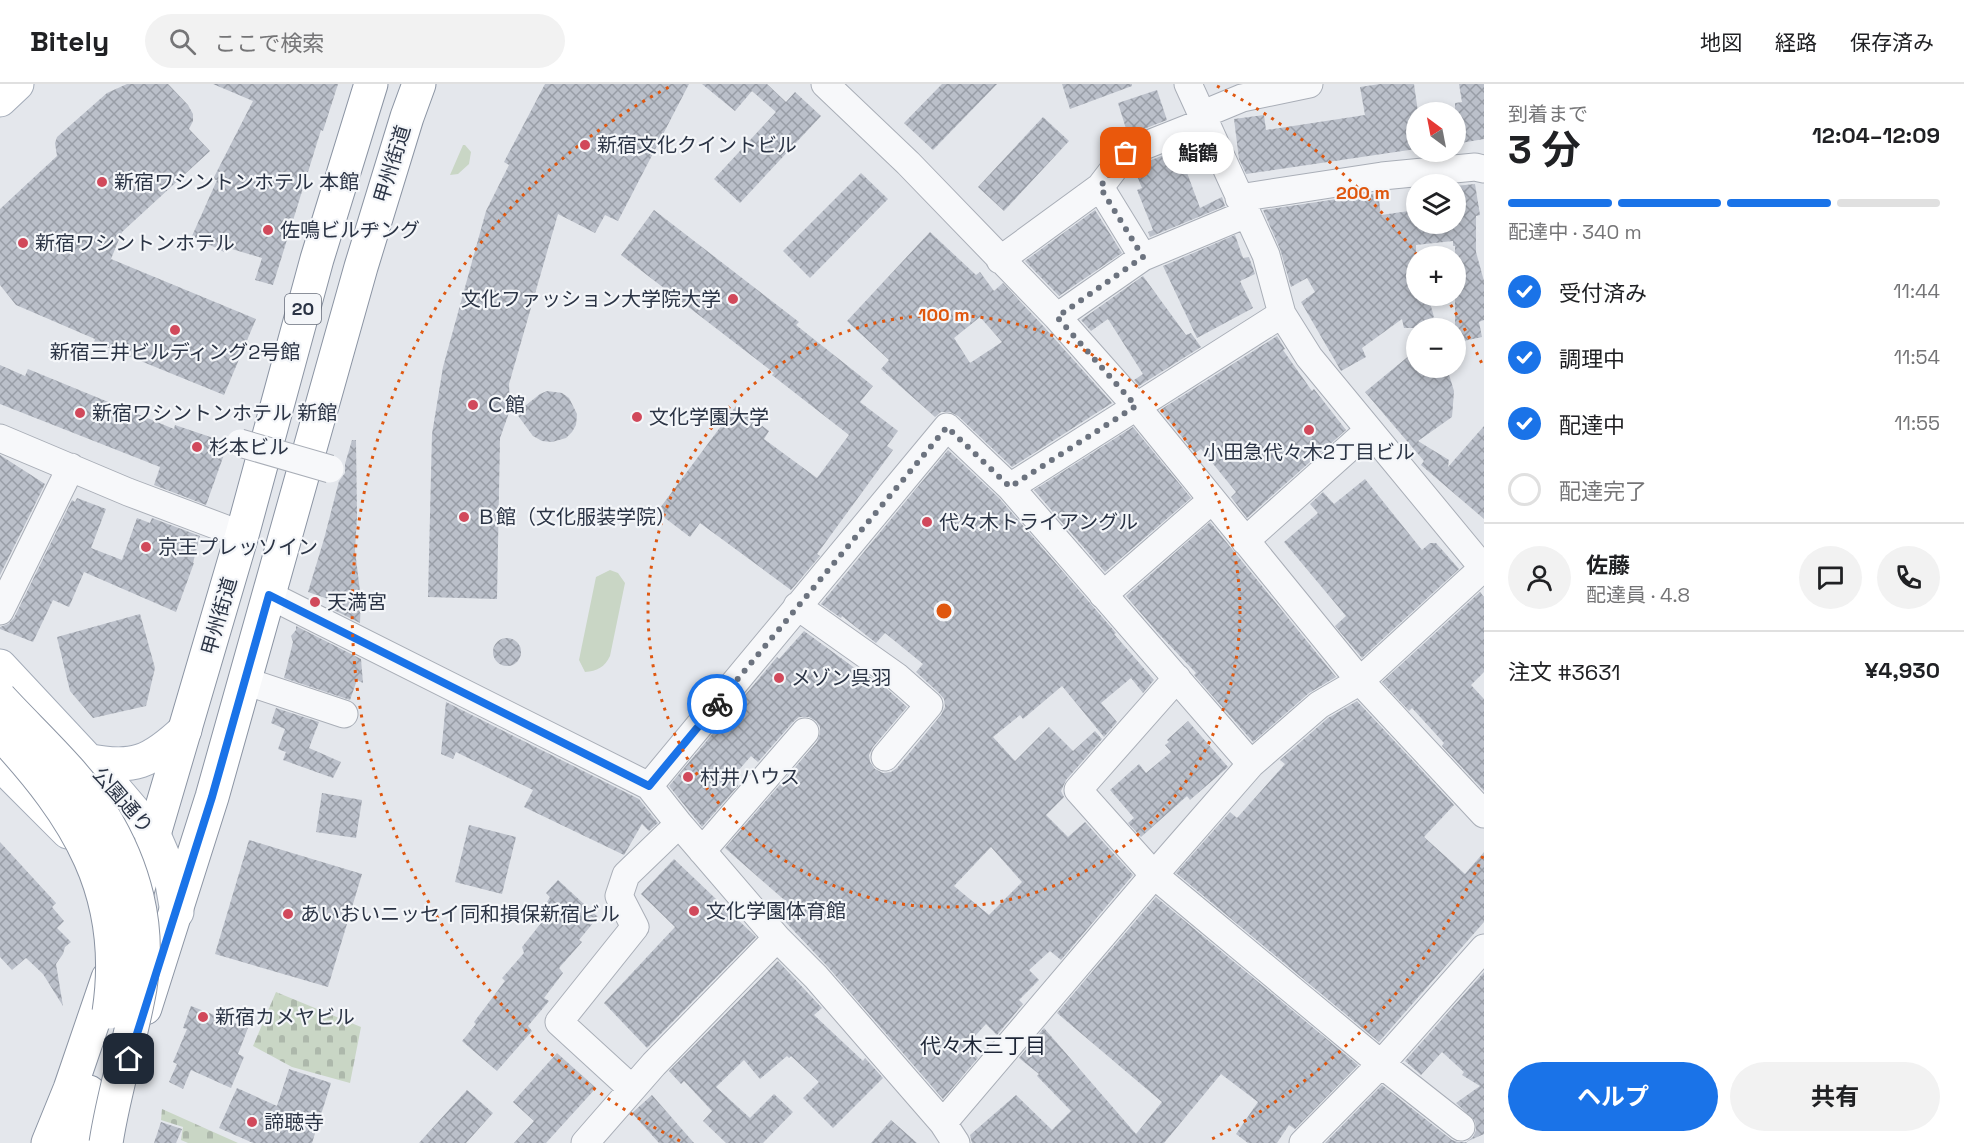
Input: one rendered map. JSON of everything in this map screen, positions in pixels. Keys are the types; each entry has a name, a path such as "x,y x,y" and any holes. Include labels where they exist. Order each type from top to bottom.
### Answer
{"main road":[{"path":"0,100 17,84"},
{"name":"甲州街道","path":"48,1143 70,1089 136,896 242,535 317,259 371,84"},
{"name":"甲州街道","path":"104,1143 212,797 361,267 406,117 419,84"},
{"name":"公園通り","path":"0,666 154,835 170,872 177,912"},
{"path":"0,698 59,760 102,813 130,869 139,901 143,928 140,986 104,1143"},
{"path":"87,760 112,765 133,764 170,745 185,730"},
{"path":"0,733 28,763 55,798 81,839 94,863 110,922 114,950 114,981 109,1012 98,1061 74,1143"},
{"path":"0,764 52,817 136,896 177,912"},
{"path":"60,1143 109,1012"}],"street":[{"path":"825,84 908,163 1057,317 1136,406 1360,681 1483,811"},
{"path":"269,595 649,786 777,938 816,977 948,1136 1154,874 1251,764 1319,705 1360,681 1484,569 1309,357 1282,314 1266,255 1188,84"},
{"path":"1000,260 1100,187 1126,153 1202,119 1242,98 1309,84"},
{"path":"1057,317 1143,257 1243,206 1382,176 1476,167 1484,169"},
{"path":"1100,187 1143,257"},
{"path":"1010,487 1282,314"},
{"path":"649,786 947,427 1010,487 1251,764"},
{"path":"1245,541 1370,430"},
{"path":"0,438 128,492 242,535"},
{"path":"240,443 330,469"},
{"path":"0,611 71,467"},
{"path":"1103,595 1212,500"},
{"path":"797,606 897,676 930,705 885,757"},
{"path":"1177,678 1078,790 1154,874 1381,1064 1461,1127"},
{"path":"245,681 344,714"},
{"path":"702,851 805,732"},
{"path":"631,1088 559,1022 635,927 619,896 626,876 679,824"},
{"path":"585,1143 631,1088 777,938"},
{"path":"1303,1143 1381,1064 1484,948"}],"green space":[{"path":"463,145 471,152 469,164 458,174 450,175"},
{"path":"610,570 618,573 625,583 610,656 600,668 585,672 579,660 596,577"},
{"path":"276,992 361,1027 350,1083 292,1067 253,1046"},
{"path":"162,1109 238,1143 188,1143 181,1140 183,1127 161,1120"}],"building":[{"name":"新宿ワシントンホテル 本館","path":"127,84 168,84 188,105 193,114 193,121 189,129 210,151 122,232 111,259 256,319 224,395 94,342 95,339 16,305 0,285 0,209 57,156 55,143 57,137 107,93"},
{"path":"213,84 338,84 323,131 321,130 273,285 255,280 262,258 225,247 224,252 192,236 217,180 213,179 253,101"},
{"path":"545,84 689,84 618,221 605,215 595,233 558,214 509,384 510,410 500,438 497,599 428,597 432,434 443,367 486,211 509,165 504,162"},
{"path":"702,84 767,84 786,102 795,92 821,116 740,203 714,179 776,112 752,91 735,111"},
{"path":"942,84 997,84 933,150 904,123"},
{"path":"1062,84 1132,84 1132,86 1070,109"},
{"path":"1380,84 1414,84 1417,102 1406,102 1406,150 1246,174 1239,159 1234,119 1264,115 1266,130 1365,115 1360,87"},
{"path":"1459,84 1484,84 1484,139 1466,142 1466,102 1462,102"},
{"path":"1157,90 1167,120 1128,135 1118,103"},
{"path":"1043,117 1069,141 1004,211 978,187"},
{"path":"1197,142 1206,162 1186,170 1200,208 1222,197 1225,206 1150,237 1148,232 1153,230 1137,190 1142,188 1134,169 1136,166"},
{"path":"861,173 888,199 810,278 783,251"},
{"path":"1475,184 1480,215 1476,216 1476,252 1484,281 1484,320 1479,322 1482,337 1466,341 1466,318 1455,318 1455,306 1466,306 1466,246 1453,246 1453,241 1406,246 1406,306 1431,306 1434,317 1406,318 1406,328 1404,328 1402,319 1362,348 1366,357 1341,371 1301,302 1315,292 1307,278 1291,287 1280,249 1263,210 1378,193 1381,215 1406,211 1406,234 1466,234 1466,185"},
{"path":"654,210 799,322 796,325 873,386 860,402 898,431 887,446 893,450 817,554 820,556 791,590 700,523 690,537 657,512 736,406 769,431 764,439 817,478 849,435 772,375 774,373 621,255"},
{"path":"1095,210 1122,253 1059,296 1025,261"},
{"path":"930,232 976,275 980,272 994,291 1003,283 1112,403 1012,467 958,416 950,412 941,412 935,417 881,369 889,360 847,321","holes":["980,317 1002,342 970,363 954,338"]},
{"path":"1235,235 1243,258 1249,257 1255,274 1240,281 1253,308 1197,338 1163,266"},
{"path":"1143,276 1186,335 1191,333 1201,347 1139,386 1134,380 1143,374 1108,319 1091,331 1081,320"},
{"path":"1277,336 1285,349 1283,350 1312,391 1314,389 1346,430 1247,518 1231,497 1236,492 1201,449 1195,453 1160,410"},
{"path":"1406,358 1406,378 1450,378 1454,391 1452,417 1418,441 1449,460 1448,467 1484,426 1484,519 1421,465 1424,461 1365,392"},
{"path":"0,365 25,376 28,369 174,429 175,425 225,442 226,449 206,505 154,485 160,467 0,404"},
{"path":"547,391 562,393 569,398 577,414 576,425 572,432 566,438 552,442 542,441 533,436 516,413"},
{"path":"1133,427 1191,498 1105,572 1034,490"},
{"path":"352,440 356,440 355,550 361,600 360,623 332,609 334,601 308,592 339,481 345,473 345,464"},
{"path":"948,450 999,498 1154,680 1143,693 1131,678 1101,703 1117,722 1104,737 1062,686 1023,719 1020,715 993,737 1015,761 1049,727 1073,751 1095,731 1102,739 1066,780 1061,791 1064,797 1046,815 1068,837 1085,822 1133,875 1061,960 1050,951 1029,970 1039,980 1019,1000 1023,1004 997,1035 986,1024 966,1046 978,1058 943,1099 828,967 778,914 789,904 725,848 817,742 820,727 816,721 809,717 799,717 758,762 751,756 731,779 738,786 702,827 669,786 777,657 779,659 804,631 886,688 907,707 873,747 869,755 870,762 875,769 883,773 897,768 941,715 945,707 944,699 916,672 923,664 885,633 876,643 842,616 841,618 821,604","holes":["991,847 1022,882 989,915 954,886"]},
{"path":"0,455 45,484 0,575"},
{"path":"1365,479 1422,550 1430,543 1436,543 1459,569 1362,658 1335,626 1346,616 1284,542 1318,513 1310,504 1323,492 1334,504"},
{"path":"77,498 106,509 91,548 122,560 137,518 150,523 152,518 200,536 194,563 176,612 84,572 69,607 53,600 33,642 0,629 14,618 72,500 75,502"},
{"path":"1210,522 1336,677 1309,693 1253,742 1194,675 1196,673 1126,596"},
{"path":"1480,592 1484,597 1484,672 1471,685 1484,699 1484,791 1442,746 1444,743 1412,708 1409,711 1382,682"},
{"path":"140,614 155,668 146,706 93,718 70,691 57,637"},
{"path":"296,626 361,659 363,683 357,680 350,700 284,678 293,642 291,636"},
{"path":"507,638 517,642 521,652 517,662 507,666 497,662 493,652 497,642"},
{"path":"1357,701 1454,805 1424,837 1465,874 1484,852 1484,922 1379,1042 1176,873 1230,812 1237,818 1285,764 1280,760 1328,718"},
{"path":"446,702 639,799 658,823 649,831 642,824 624,855 524,807 533,790 456,752 453,759 441,754"},
{"path":"276,708 319,722 309,748 341,762 333,778 283,760 286,752 278,749 285,729 271,723"},
{"path":"1188,721 1228,767 1190,800 1187,796 1141,837 1128,823 1134,818 1110,790 1139,764 1146,773 1171,752 1165,745 1169,742 1167,740"},
{"path":"322,793 362,800 356,838 316,832"},
{"path":"469,825 516,837 502,894 455,882"},
{"name":"あいおいニッセイ同和損保新宿ビル","path":"249,840 362,874 328,987 215,954"},
{"path":"0,842 56,903 52,907 64,921 57,928 71,942 65,947 56,964 63,1006 43,974 26,958 12,970 0,957"},
{"path":"674,859 756,937 647,1048 604,1003 675,927 641,894"},
{"path":"558,880 598,917 579,940 582,942 559,968 563,973 544,998 549,1001 528,1026 532,1031 497,1071 462,1041 505,981 502,978 524,953 522,947 542,922 539,916 550,897 546,893"},
{"path":"1156,897 1358,1065 1295,1129 1289,1125 1277,1143 1248,1143 1236,1134 1258,1102 1221,1074 1164,1143 972,1143 970,1135 1016,1095 1052,1130 1071,1111 1037,1076 1039,1074 1019,1058 1044,1028 1136,1134 1162,1102 1057,1013"},
{"path":"778,961 822,1008 814,1015 863,1061 865,1058 883,1078 833,1128 803,1098 819,1082 791,1056 789,1058 787,1056 760,1079 744,1060 716,1087 750,1118 774,1094 793,1112 763,1143 726,1143 703,1121 712,1111 684,1081 681,1084 669,1071"},
{"path":"1484,972 1484,1134 1466,1142 1473,1137 1476,1130 1475,1121 1456,1103 1480,1086 1462,1075 1464,1072 1442,1052 1421,1075 1405,1061"},
{"path":"191,1006 248,1028 238,1054 244,1057 231,1088 191,1070 183,1089 169,1082 177,1064 173,1062 187,1029 183,1028"},
{"path":"557,1053 596,1088 546,1143 514,1143 534,1121 513,1102"},
{"path":"289,1069 331,1083 312,1143 253,1143 219,1128 237,1088 277,1106"},
{"path":"1382,1085 1452,1140 1466,1142 1325,1143"},
{"path":"467,1090 493,1113 466,1143 419,1143"},
{"path":"652,1095 694,1143 659,1143 632,1113"},
{"path":"891,1120 917,1143 871,1143"},
{"path":"161,1122 182,1129 176,1143 154,1143"}],"way so far":[{"path":"717,704 947,427 1010,487 1136,406 1057,317 1143,257 1100,187 1126,153"}],"place":[{"name":"新宿文化クイントビル","path":"585,145"},
{"name":"鮨鶴","path":"1126,153"},
{"name":"新宿ワシントンホテル 本館","path":"102,182"},
{"name":"佐鳴ビルヂング","path":"268,230"},
{"name":"新宿ワシントンホテル","path":"23,243"},
{"name":"文化ファッション大学院大学","path":"733,299"},
{"name":"新宿三井ビルディング2号館","path":"175,330"},
{"name":"Ｃ館","path":"473,405"},
{"name":"新宿ワシントンホテル 新館","path":"80,413"},
{"name":"文化学園大学","path":"637,417"},
{"name":"小田急代々木2丁目ビル","path":"1309,430"},
{"name":"杉本ビル","path":"197,447"},
{"name":"Ｂ館（文化服装学院）","path":"464,517"},
{"name":"代々木トライアングル","path":"927,522"},
{"name":"京王プレッソイン","path":"146,547"},
{"name":"天満宮","path":"315,602"},
{"name":"メゾン呉羽","path":"779,678"},
{"name":"村井ハウス","path":"688,777"},
{"name":"文化学園体育館","path":"694,911"},
{"name":"あいおいニッセイ同和損保新宿ビル","path":"288,914"},
{"name":"新宿カメヤビル","path":"203,1017"},
{"name":"諦聴寺","path":"252,1122"}],"district":[{"name":"代々木三丁目","path":"983,1046"}],"route":[{"path":"129,1059 212,797 269,595 649,786 717,704"}]}
